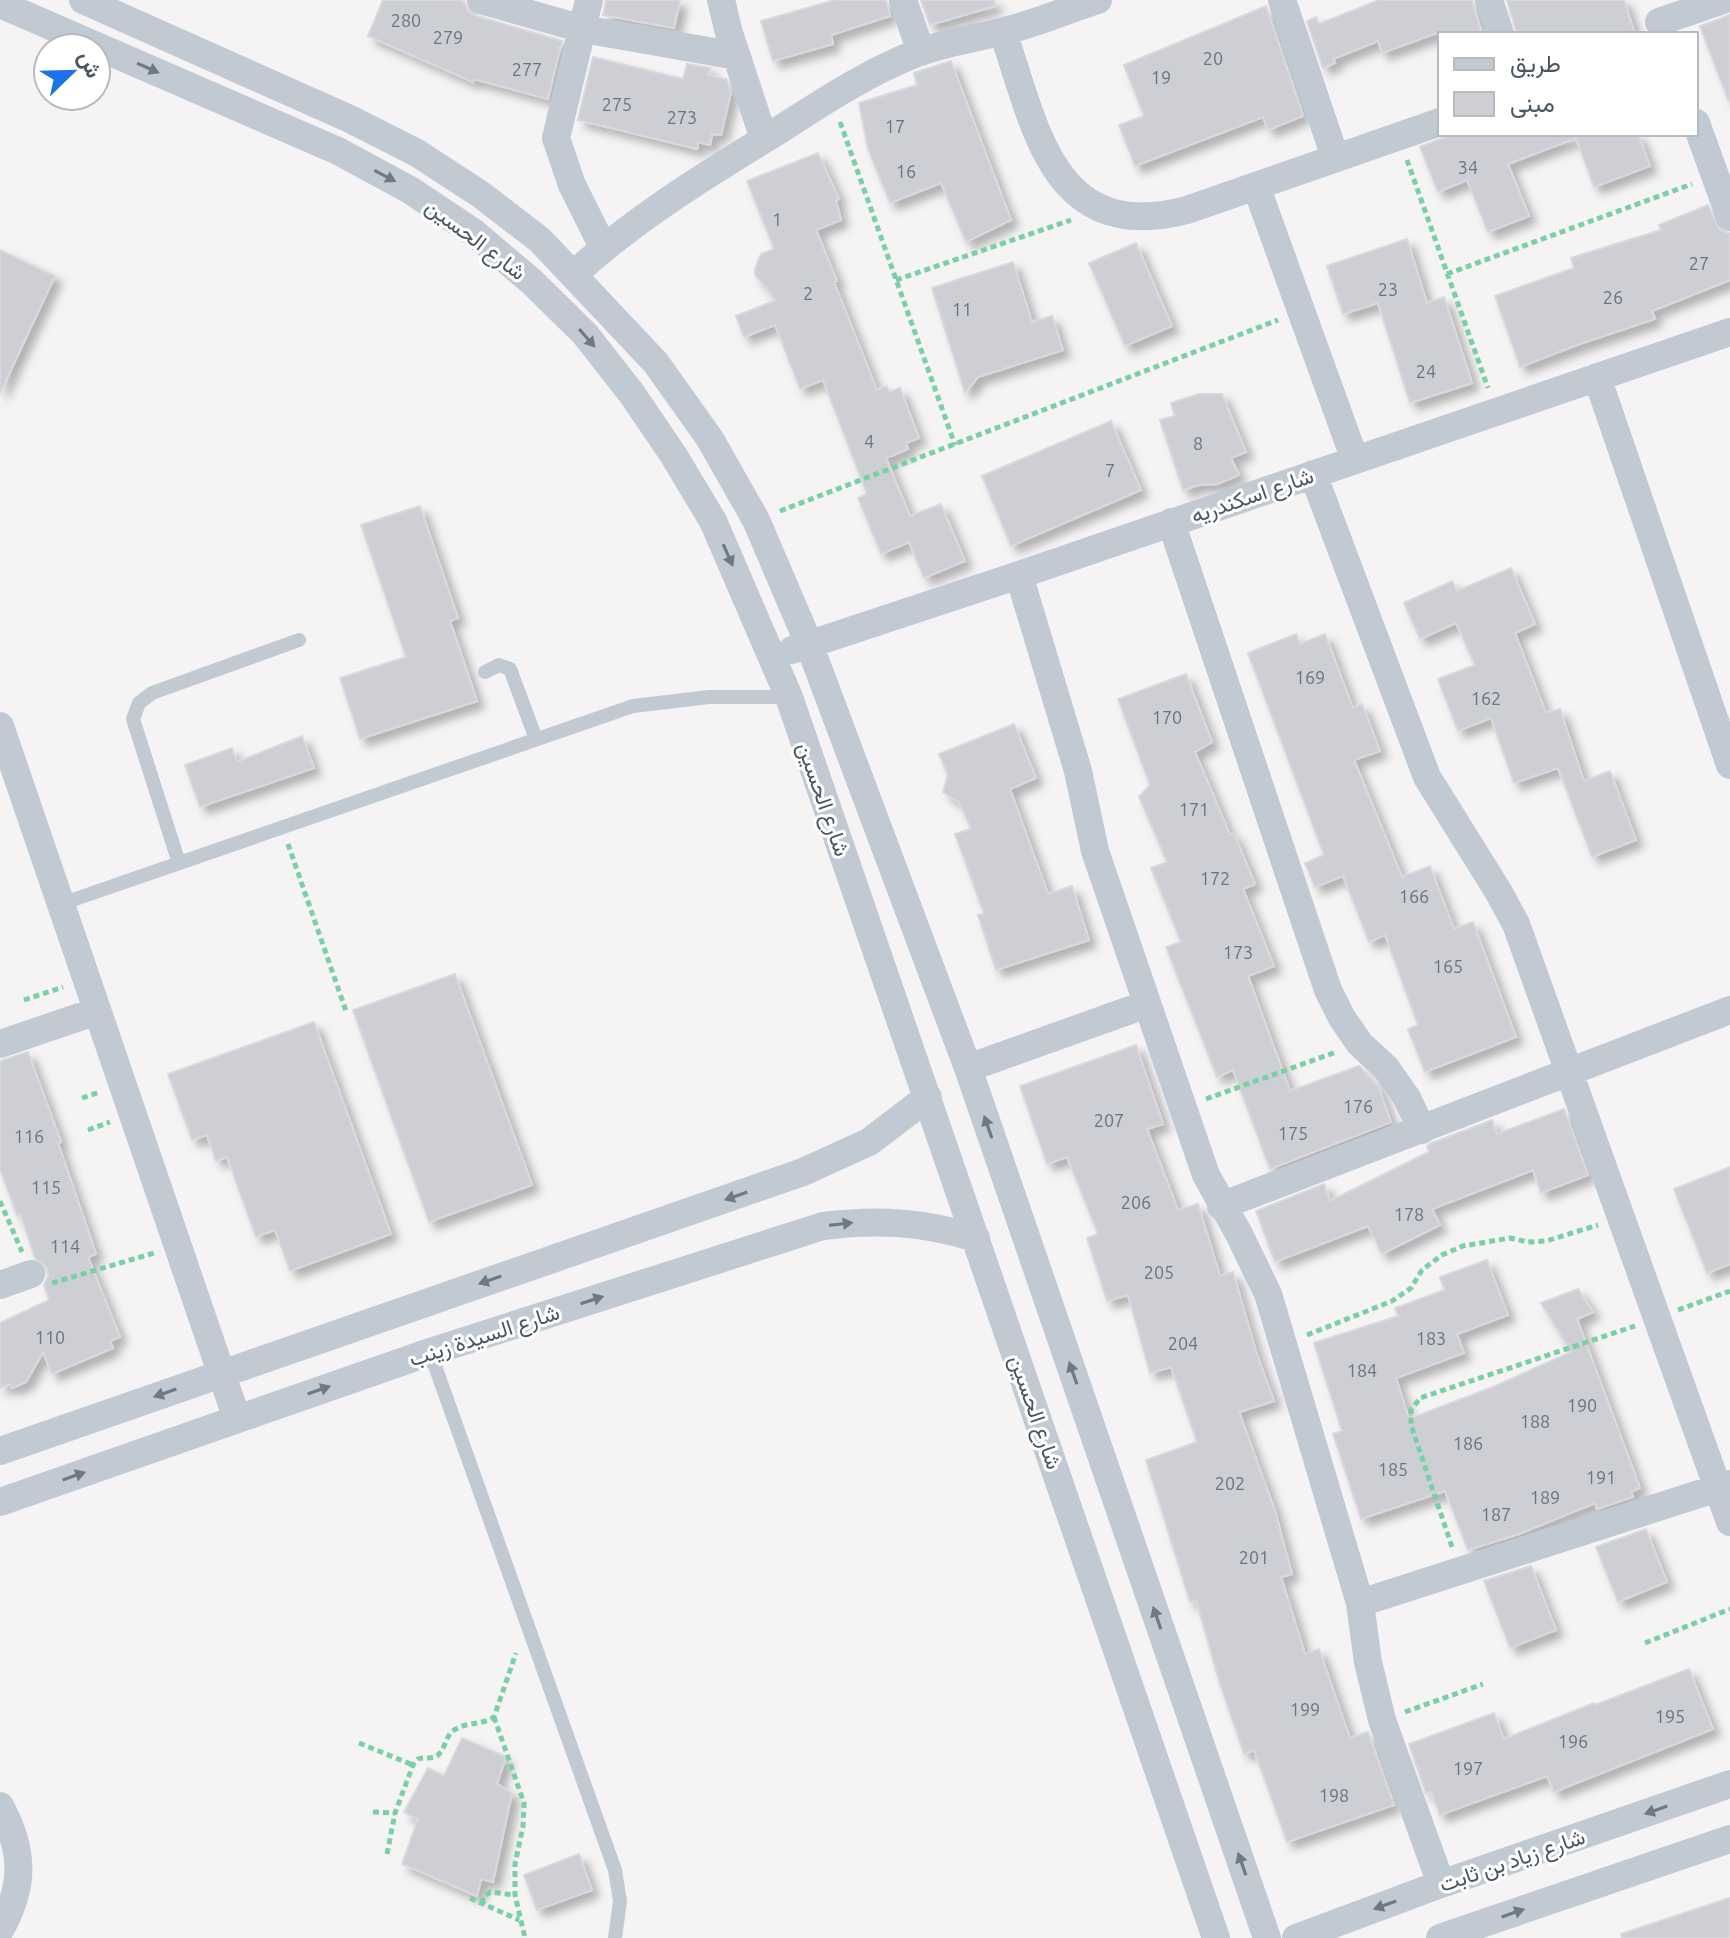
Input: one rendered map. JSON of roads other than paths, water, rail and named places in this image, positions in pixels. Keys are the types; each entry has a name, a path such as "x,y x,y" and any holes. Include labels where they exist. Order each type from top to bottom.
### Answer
{"street":[{"name":"شارع الحسين","path":"83,0 350,119 417,153 480,194 540,240 656,363 710,439 756,520 809,644 968,1068 1267,1938"},
{"path":"589,0 556,138 572,185 603,247"},
{"path":"721,0 764,139"},
{"path":"903,0 921,52"},
{"path":"573,275 603,247 830,95 874,71 921,52 1003,32 1048,7 1098,0"},
{"path":"1282,0 1335,157"},
{"path":"1489,0 1499,32"},
{"path":"1658,19 1723,0"},
{"path":"491,1 583,29 737,56"},
{"name":"شارع الحسين","path":"0,4 338,151 410,190 473,232 531,281 585,334 632,394 713,521 789,697 1216,1938"},
{"path":"1003,32 1043,148 1057,173 1077,194 1102,210 1130,217 1159,217 1438,123"},
{"path":"338,151 350,119"},
{"path":"1698,128 1730,217"},
{"path":"1256,186 1355,460"},
{"name":"شارع اسكندريه","path":"773,656 1730,332"},
{"path":"1597,377 1730,765"},
{"path":"1313,474 1427,777 1516,924 1657,1318 1724,1486 1730,1522"},
{"path":"1171,522 1328,990 1360,1044 1386,1068 1407,1098 1422,1130"},
{"path":"1019,575 1078,771 1095,851 1147,1004 1206,1175 1259,1274 1284,1344 1360,1603 1368,1662 1382,1720 1441,1884"},
{"path":"0,726 237,1419"},
{"path":"968,1068 1147,1004"},
{"path":"1221,1206 1730,1010"},
{"path":"0,1044 97,1011"},
{"path":"0,1451 803,1172 869,1142 928,1097"},
{"name":"شارع السيدة زينب","path":"0,1502 430,1352 823,1226 862,1221 900,1222 939,1227 976,1238"},
{"path":"0,1285 31,1274"},
{"path":"1360,1603 1724,1486"},
{"name":"شارع زياد بن ثابت","path":"1296,1938 1441,1884 1730,1784"},
{"path":"0,1806 13,1830 20,1861 17,1893 0,1930"},
{"path":"1440,1938 1730,1839"}],"lane":[{"path":"179,863 133,719 139,703 152,693 299,640"},
{"path":"485,672 499,665 510,669 536,739"},
{"path":"61,904 633,706 709,697 789,697"},
{"path":"430,1352 615,1870 620,1901 615,1938"}]}
